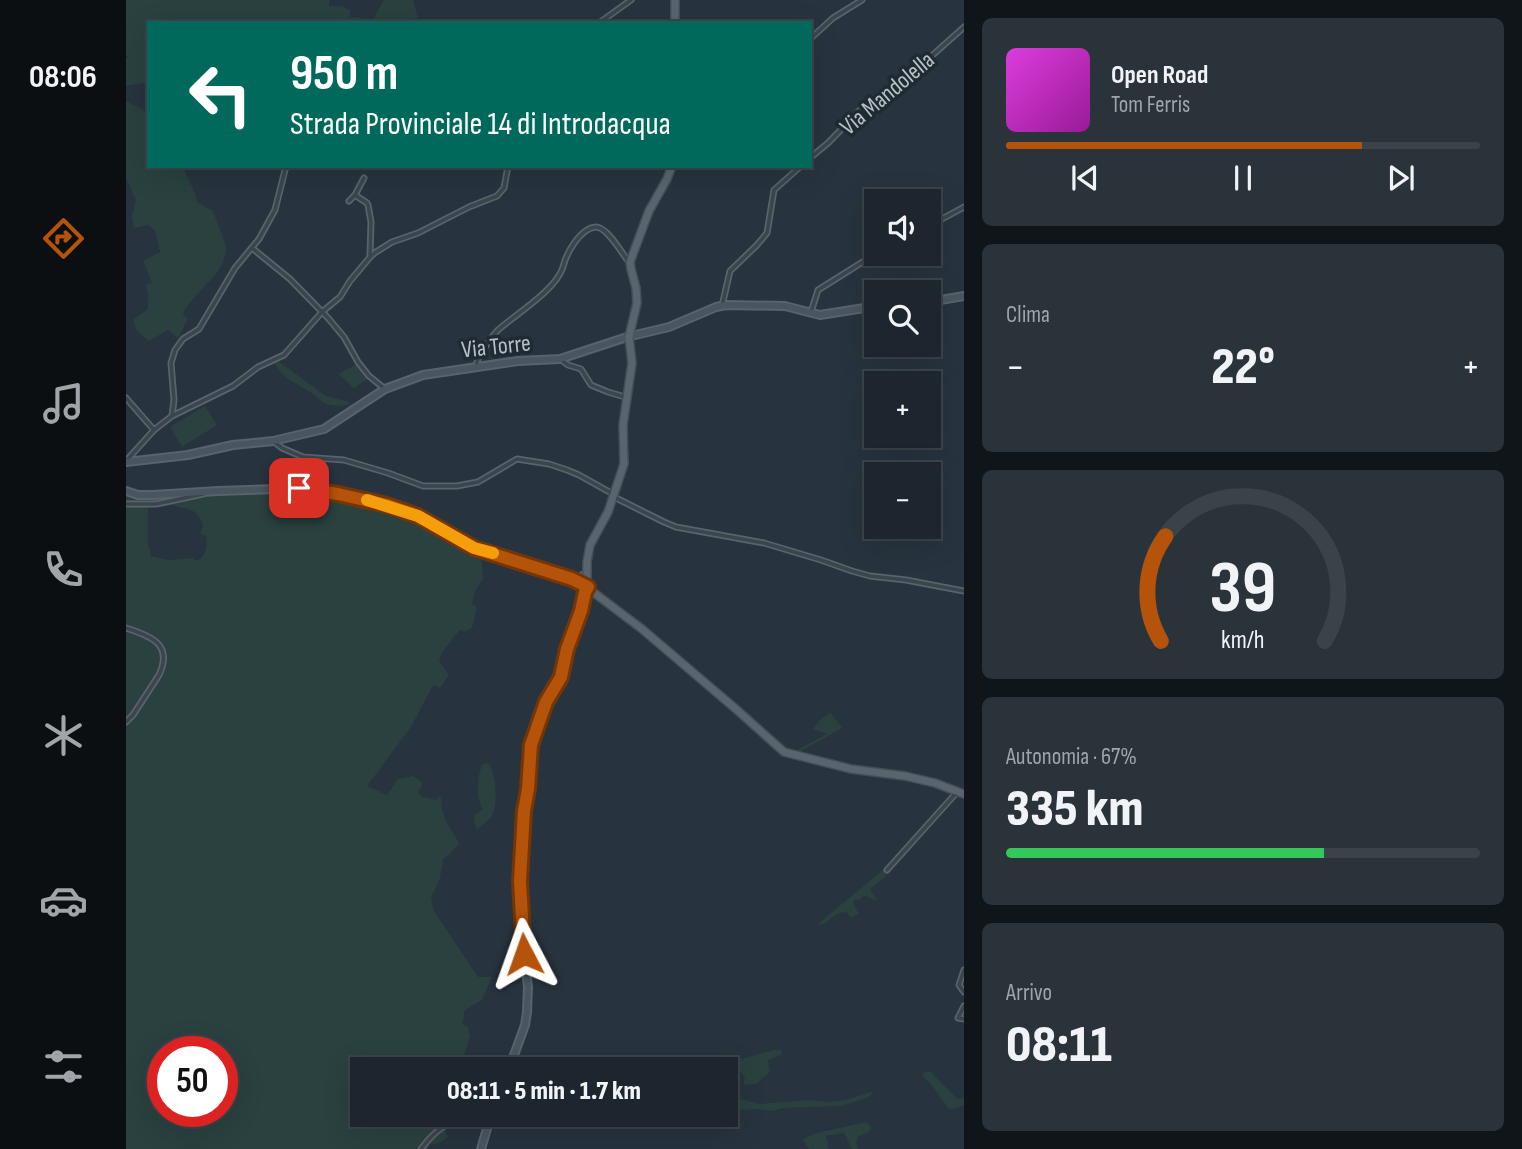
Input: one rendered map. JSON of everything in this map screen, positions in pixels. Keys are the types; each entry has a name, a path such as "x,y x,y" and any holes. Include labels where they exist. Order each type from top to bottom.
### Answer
{"main road":[{"path":"675,0 675,21"},
{"path":"671,168 649,211 630,262 637,298 629,337 632,359 623,425 624,464 608,512 590,545 588,587 591,592 642,629 784,751 851,769 935,783 961,793"},
{"path":"941,300 964,296"},
{"name":"Via Torre","path":"126,461 188,455 233,444 273,441 324,429 385,389 423,375 518,361 560,359 669,327 703,311 722,306 785,306 820,315 864,308"},
{"path":"126,491 138,495 152,495 307,488 365,500 418,516 474,548 572,579 588,587"},
{"path":"572,579 587,573"},
{"path":"513,1057 525,1025 528,1000 520,881 531,745 546,702 561,677 567,649 588,587"},
{"path":"481,1149 488,1127"}],"street":[{"path":"602,21 631,0"},
{"path":"812,37 833,18 862,0"},
{"name":"Via Mandolella","path":"812,156 863,107 926,61 964,27"},
{"path":"172,416 174,400 171,363 175,350 183,339 199,330 234,268 252,248 275,210 286,168"},
{"path":"126,461 154,430 172,416 233,386 258,367 284,355 322,312 340,297 370,256 391,242 418,233 497,196 505,188 508,168"},
{"path":"722,306 730,271 767,233 774,190 799,168"},
{"path":"349,201 363,178"},
{"path":"355,195 368,205 371,222 370,256"},
{"path":"941,219 964,207"},
{"path":"477,367 480,356 495,334 556,280 566,257 585,232 599,228 609,235 630,262"},
{"path":"252,248 290,279 322,312 344,337 369,376 385,389"},
{"path":"810,313 818,290 864,261"},
{"path":"560,359 580,369 591,385 608,393 627,397"},
{"path":"126,398 154,430"},
{"path":"273,441 297,456 344,460 388,472 423,486 457,486 478,482 517,459 549,464 579,475 676,527 765,543 870,576 964,591"},
{"path":"126,504 156,504 208,491"},
{"path":"126,628 156,640 163,653 159,674 126,722"},
{"path":"887,870 961,793"},
{"path":"964,970 959,985 964,992"},
{"path":"964,1006 958,1018 964,1019"},
{"path":"421,1149 432,1133 441,1127"}],"green space":[{"path":"126,0 329,0 329,6 342,6 350,10 350,17 373,19 384,0 413,0 418,18 400,21 147,21 147,82 126,86 126,58 129,56 126,55"},
{"path":"126,101 147,115 147,168 183,168 198,203 213,211 226,246 225,256 216,274 183,314 188,319 178,338 168,330 149,341 137,331 133,320 148,309 146,284 152,283 143,261 160,252 155,231 148,225 134,228 132,217 136,200 126,178"},
{"path":"278,361 326,396 349,404 323,402 285,377 277,367 275,362"},
{"path":"357,364 369,378 354,388 338,374"},
{"path":"205,406 217,425 182,447 170,427"},
{"path":"308,488 418,516 478,549 483,579 475,591 472,604 476,606 476,612 472,628 458,632 442,653 439,661 449,675 440,688 435,685 432,687 411,727 367,786 387,795 398,779 413,776 423,783 418,793 423,797 436,800 439,796 441,798 444,817 459,843 443,859 440,878 431,898 434,911 478,977 492,977 482,1000 465,1010 462,1024 468,1027 470,1036 463,1057 350,1057 350,1127 460,1127 444,1130 448,1137 427,1149 126,1149 128,492 138,495","holes":["171,505 190,510 200,519 203,525 200,533 206,536 205,552 199,560 169,560 150,556 148,508"]},
{"path":"830,712 842,728 796,754 791,753 827,734 813,729"},
{"path":"488,763 494,780 495,808 490,818 477,829 475,815 483,809 478,794 479,776 482,765"},
{"path":"883,870 889,872 870,889 878,901 866,896 855,899 853,903 859,914 851,918 847,912 843,912 821,925 819,923"},
{"path":"774,1050 781,1050 782,1053 768,1060 770,1072 756,1084 745,1085 745,1079 738,1069 738,1060"},
{"path":"925,1072 931,1072 957,1099 964,1098 964,1105 949,1109 922,1076"},
{"path":"874,1091 869,1097 841,1106 784,1108 772,1111 738,1110 738,1102 741,1099 760,1104 809,1100 829,1102"},
{"path":"865,1122 871,1126 870,1131 858,1137 856,1143 859,1149 852,1149 844,1133 826,1136 829,1149 809,1149 803,1139 813,1134"}],"slow traffic":[{"path":"367,500 418,516 474,548 493,553"}],"route":[{"path":"299,488 387,505 418,516 474,548 572,579 588,587 567,649 561,677 546,702 531,745 520,881 524,954"}]}
